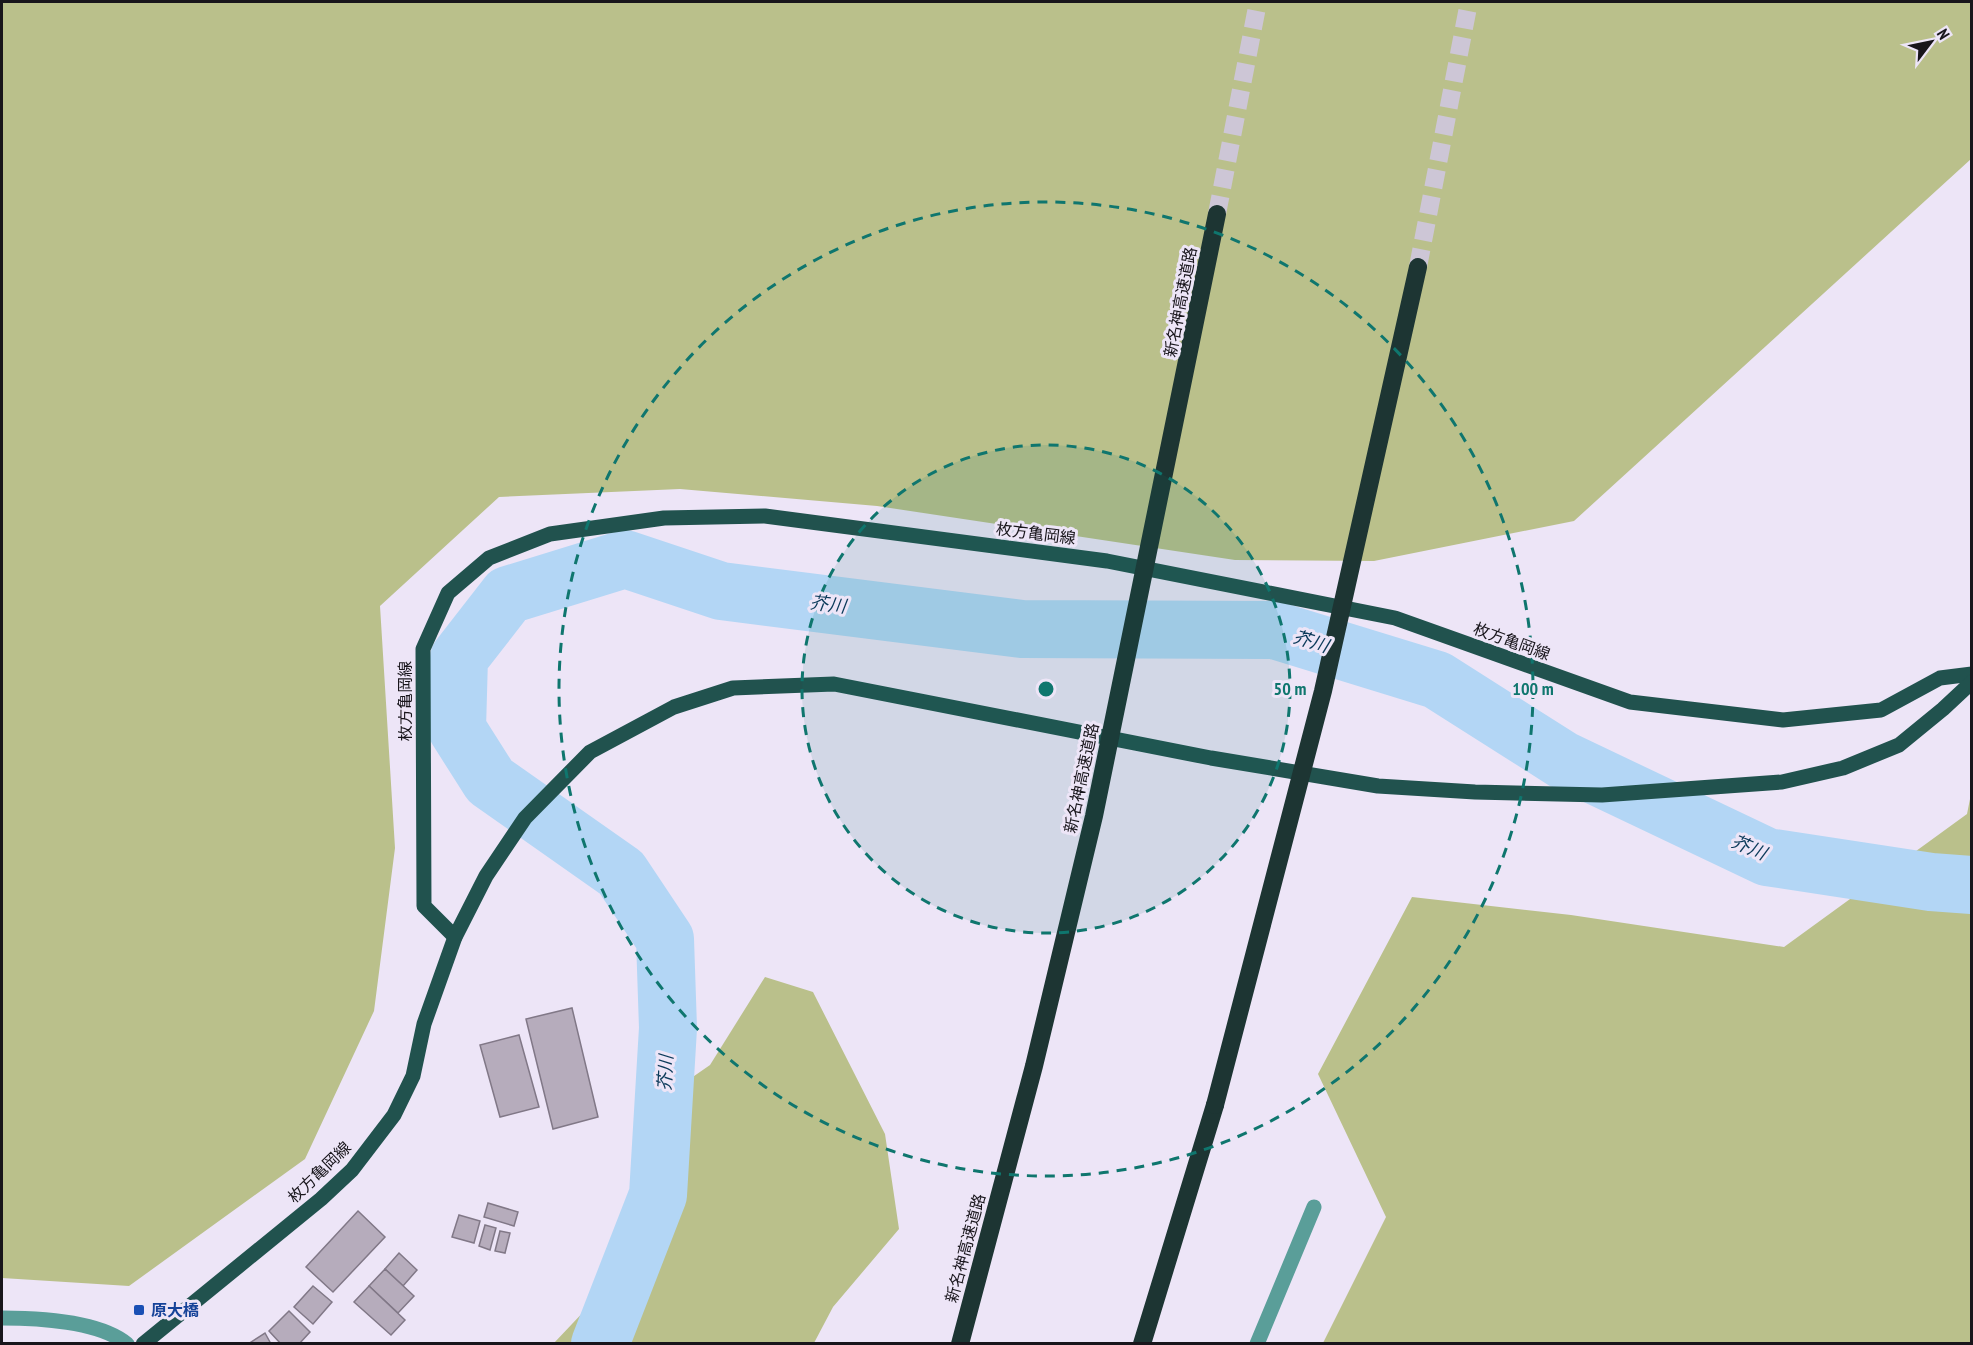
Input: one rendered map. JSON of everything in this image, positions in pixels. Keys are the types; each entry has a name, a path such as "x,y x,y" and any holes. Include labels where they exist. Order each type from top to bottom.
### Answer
{"highway":[{"name":"新名神高速道路","path":"960,1344 1034,1066 1094,816 1217,214"},
{"path":"1142,1344 1215,1105 1323,691 1418,267"}],"main road":[{"name":"枚方亀岡線","path":"455,937 423,906 423,649 448,593 489,558 550,534 664,518 765,516 1107,561 1395,618 1630,702 1784,720 1881,710 1941,678 1971,674"},
{"name":"枚方亀岡線","path":"143,1344 321,1199 352,1170 394,1115 413,1076 424,1024 455,937 486,876 525,818 590,752 674,706 733,688 834,684 1211,758 1378,786 1475,792 1602,795 1782,782 1844,768 1899,745 1943,709 1971,682"}],"street":[{"path":"1257,1344 1314,1207"},
{"path":"2,1318 21,1318 95,1327 120,1338 127,1344"}],"green space":[{"path":"2,2 1971,2 1971,159 1574,521 1374,561 1235,560 877,506 680,489 499,497 380,606 395,848 374,1011 305,1159 129,1286 2,1278"},
{"path":"1971,794 1971,1343 1323,1343 1386,1217 1318,1074 1412,897 1571,915 1784,947 1967,814"},
{"path":"765,977 813,992 885,1134 899,1229 833,1307 814,1343 554,1343 607,1287 661,1099 710,1065"}],"building":[{"path":"572,1008 598,1117 553,1129 526,1019"},
{"path":"519,1035 539,1107 500,1117 480,1045"},
{"path":"488,1203 518,1212 514,1226 484,1217"},
{"path":"358,1211 385,1237 333,1292 306,1267"},
{"path":"459,1215 480,1221 474,1243 452,1237"},
{"path":"485,1225 496,1228 490,1250 479,1246"},
{"path":"500,1231 510,1233 505,1253 495,1251"},
{"path":"399,1253 417,1270 403,1286 385,1269"},
{"path":"385,1269 414,1296 398,1313 369,1286"},
{"path":"313,1286 332,1302 313,1324 294,1307"},
{"path":"369,1286 405,1320 391,1335 354,1302"},
{"path":"289,1311 310,1332 299,1344 281,1344 269,1331"},
{"path":"265,1333 271,1344 248,1344"}],"waterway":[{"name":"芥川","path":"600,1344 658,1195 668,1028 665,939 621,873 490,781 457,729 459,658 508,595 625,559 721,591 1022,629 1274,630 1437,680 1563,760 1767,857 1931,882 1972,885"}],"tunnel":[{"path":"1217,214 1258,2"},
{"path":"1418,267 1469,2"}],"place":[{"name":"原大橋","path":"139,1310"}]}
